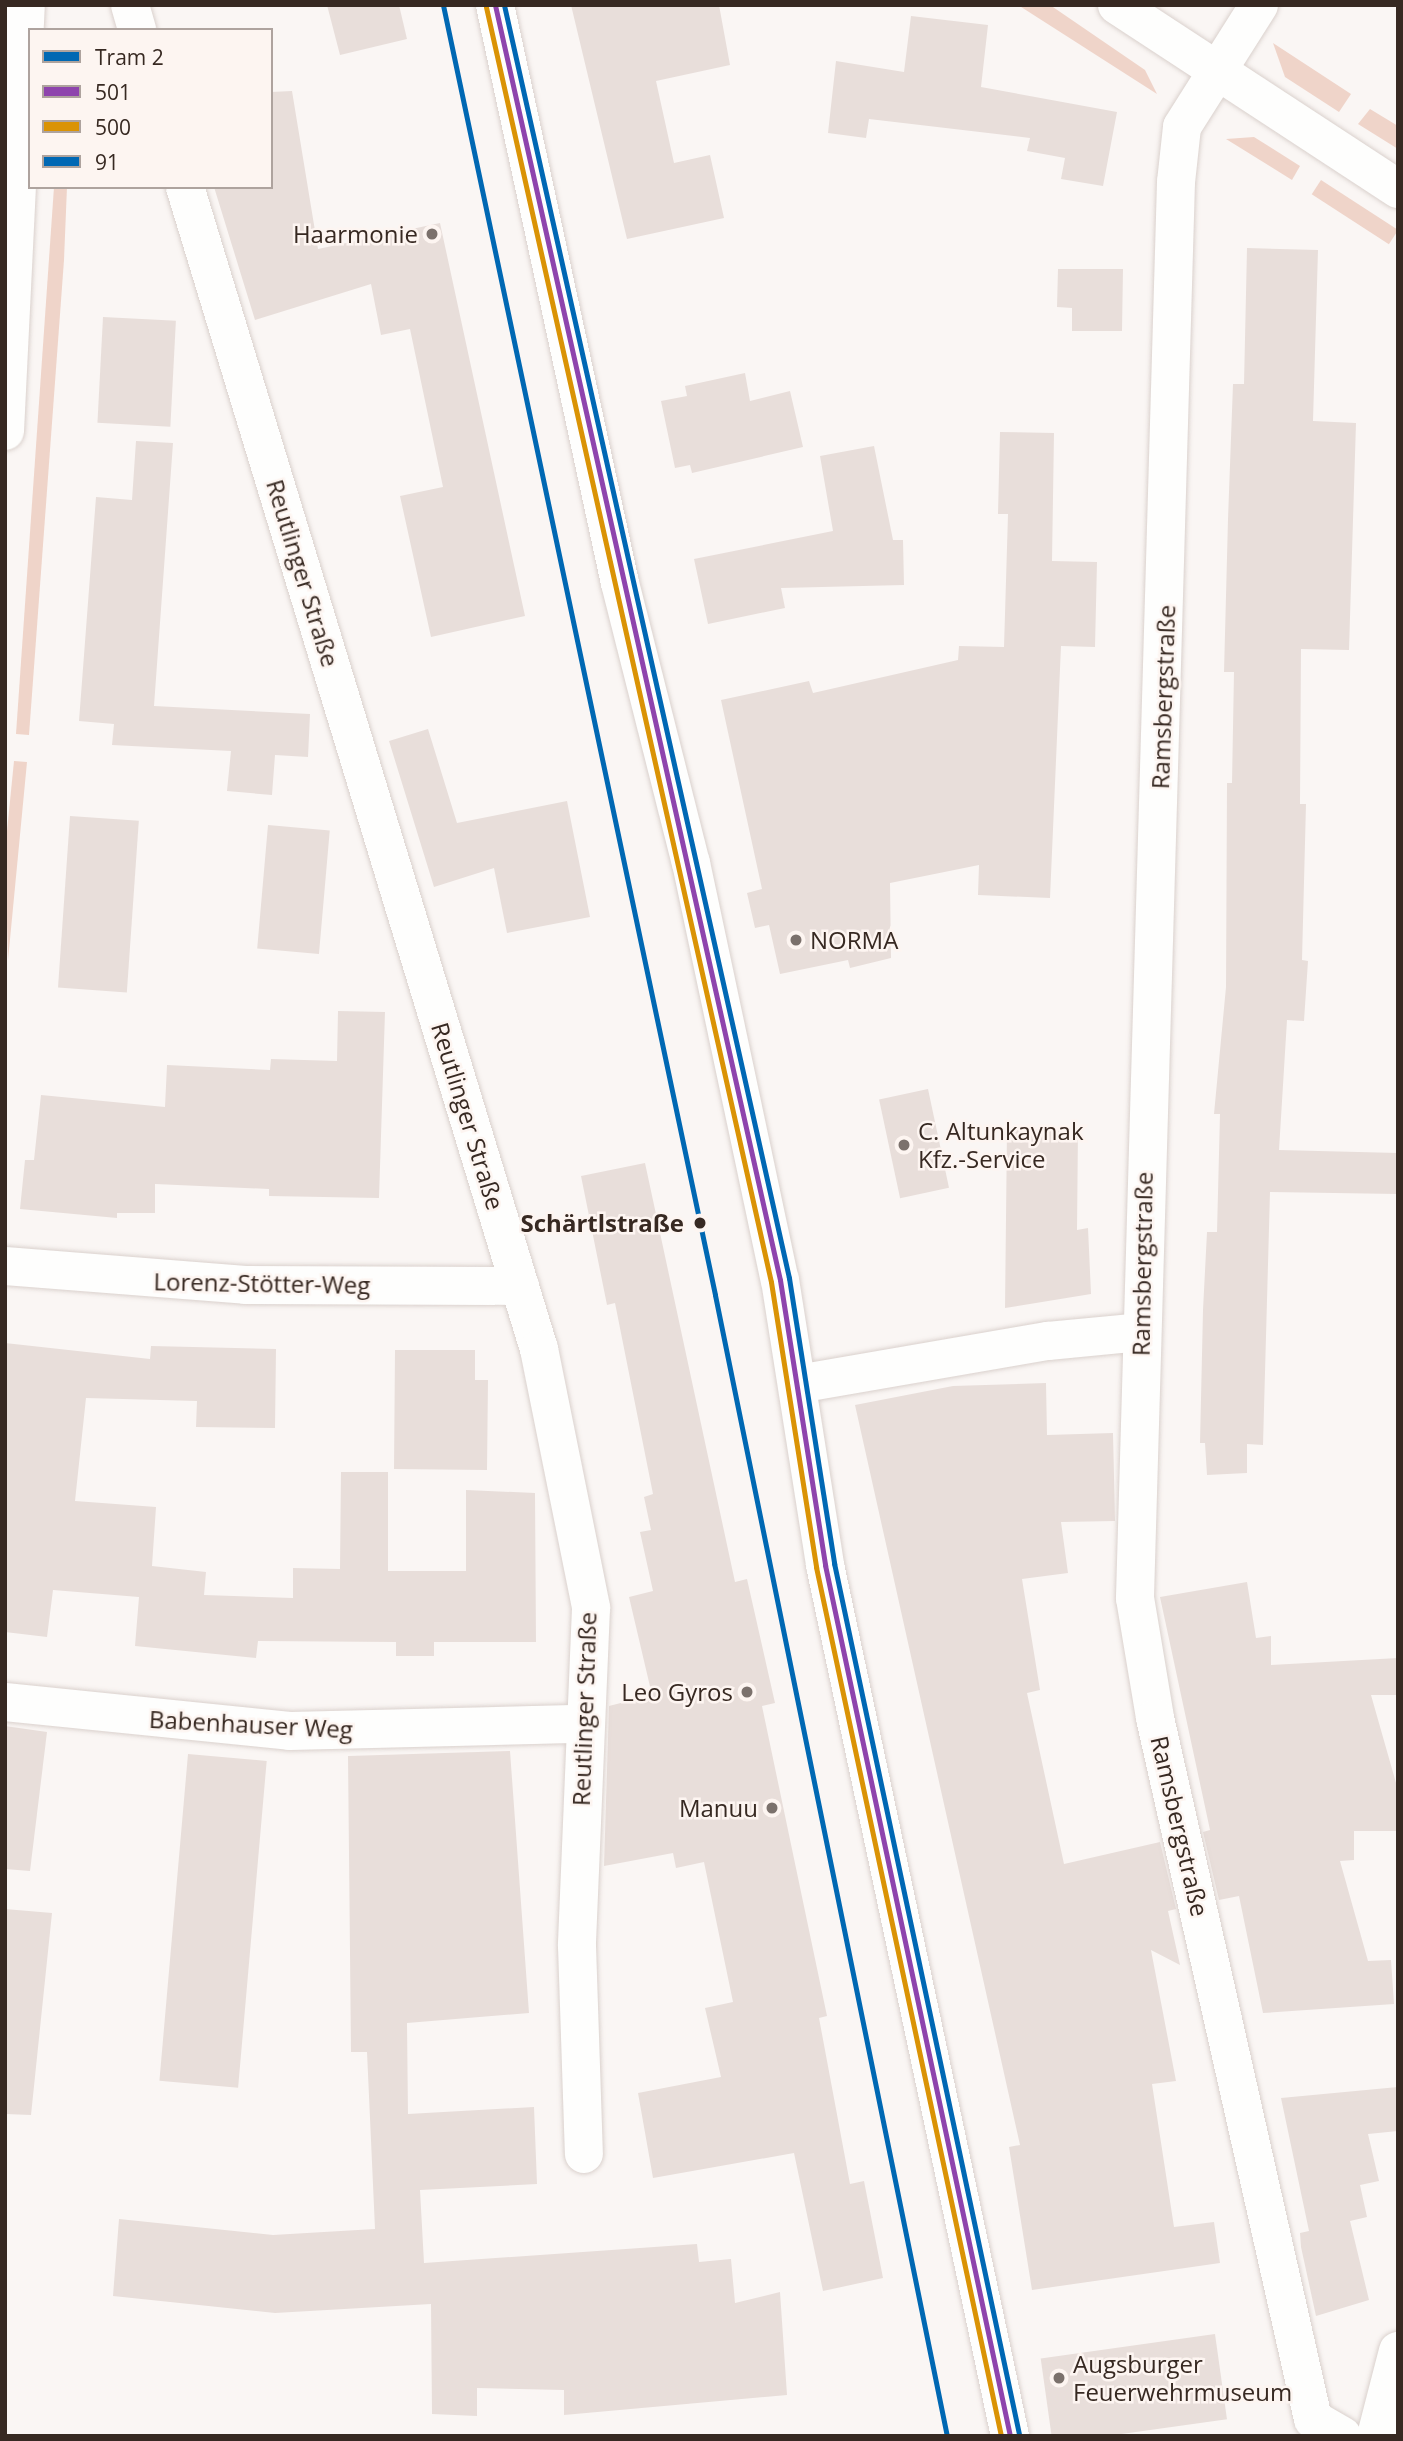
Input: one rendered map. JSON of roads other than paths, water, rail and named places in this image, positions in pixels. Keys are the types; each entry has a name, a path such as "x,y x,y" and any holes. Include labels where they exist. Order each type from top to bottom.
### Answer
{"street":[{"path":"5,431 26,5"},
{"path":"130,5 136,28"},
{"path":"495,5 620,583 691,863 798,1384 825,1565 1010,2436"},
{"path":"1117,5 1398,189"},
{"name":"Ramsbergstraße","path":"1259,5 1182,127 1176,182 1135,1598 1140,1647 1313,2419 1342,2436"},
{"name":"Reutlinger Straße","path":"186,189 539,1349 591,1608 582,1724 577,1946 584,2154"},
{"name":"Lorenz-Stötter-Weg","path":"5,1266 246,1285 520,1286"},
{"path":"798,1384 1048,1341 1141,1332"},
{"name":"Babenhauser Weg","path":"5,1702 290,1731 582,1724"},
{"path":"1376,2436 1398,2351"}],"tram line":[{"name":"2","path":"443,5 715,1295 947,2436"}],"place":[{"name":"Haarmonie","path":"432,234"},
{"name":"NORMA","path":"796,940"},
{"name":"C. Altunkaynak Kfz.-Service","path":"904,1145"},
{"name":"Schärtlstraße","path":"700,1223"},
{"name":"Leo Gyros","path":"747,1692"},
{"name":"Manuu","path":"772,1808"},
{"name":"Augsburger Feuerwehrmuseum","path":"1059,2378"}]}
